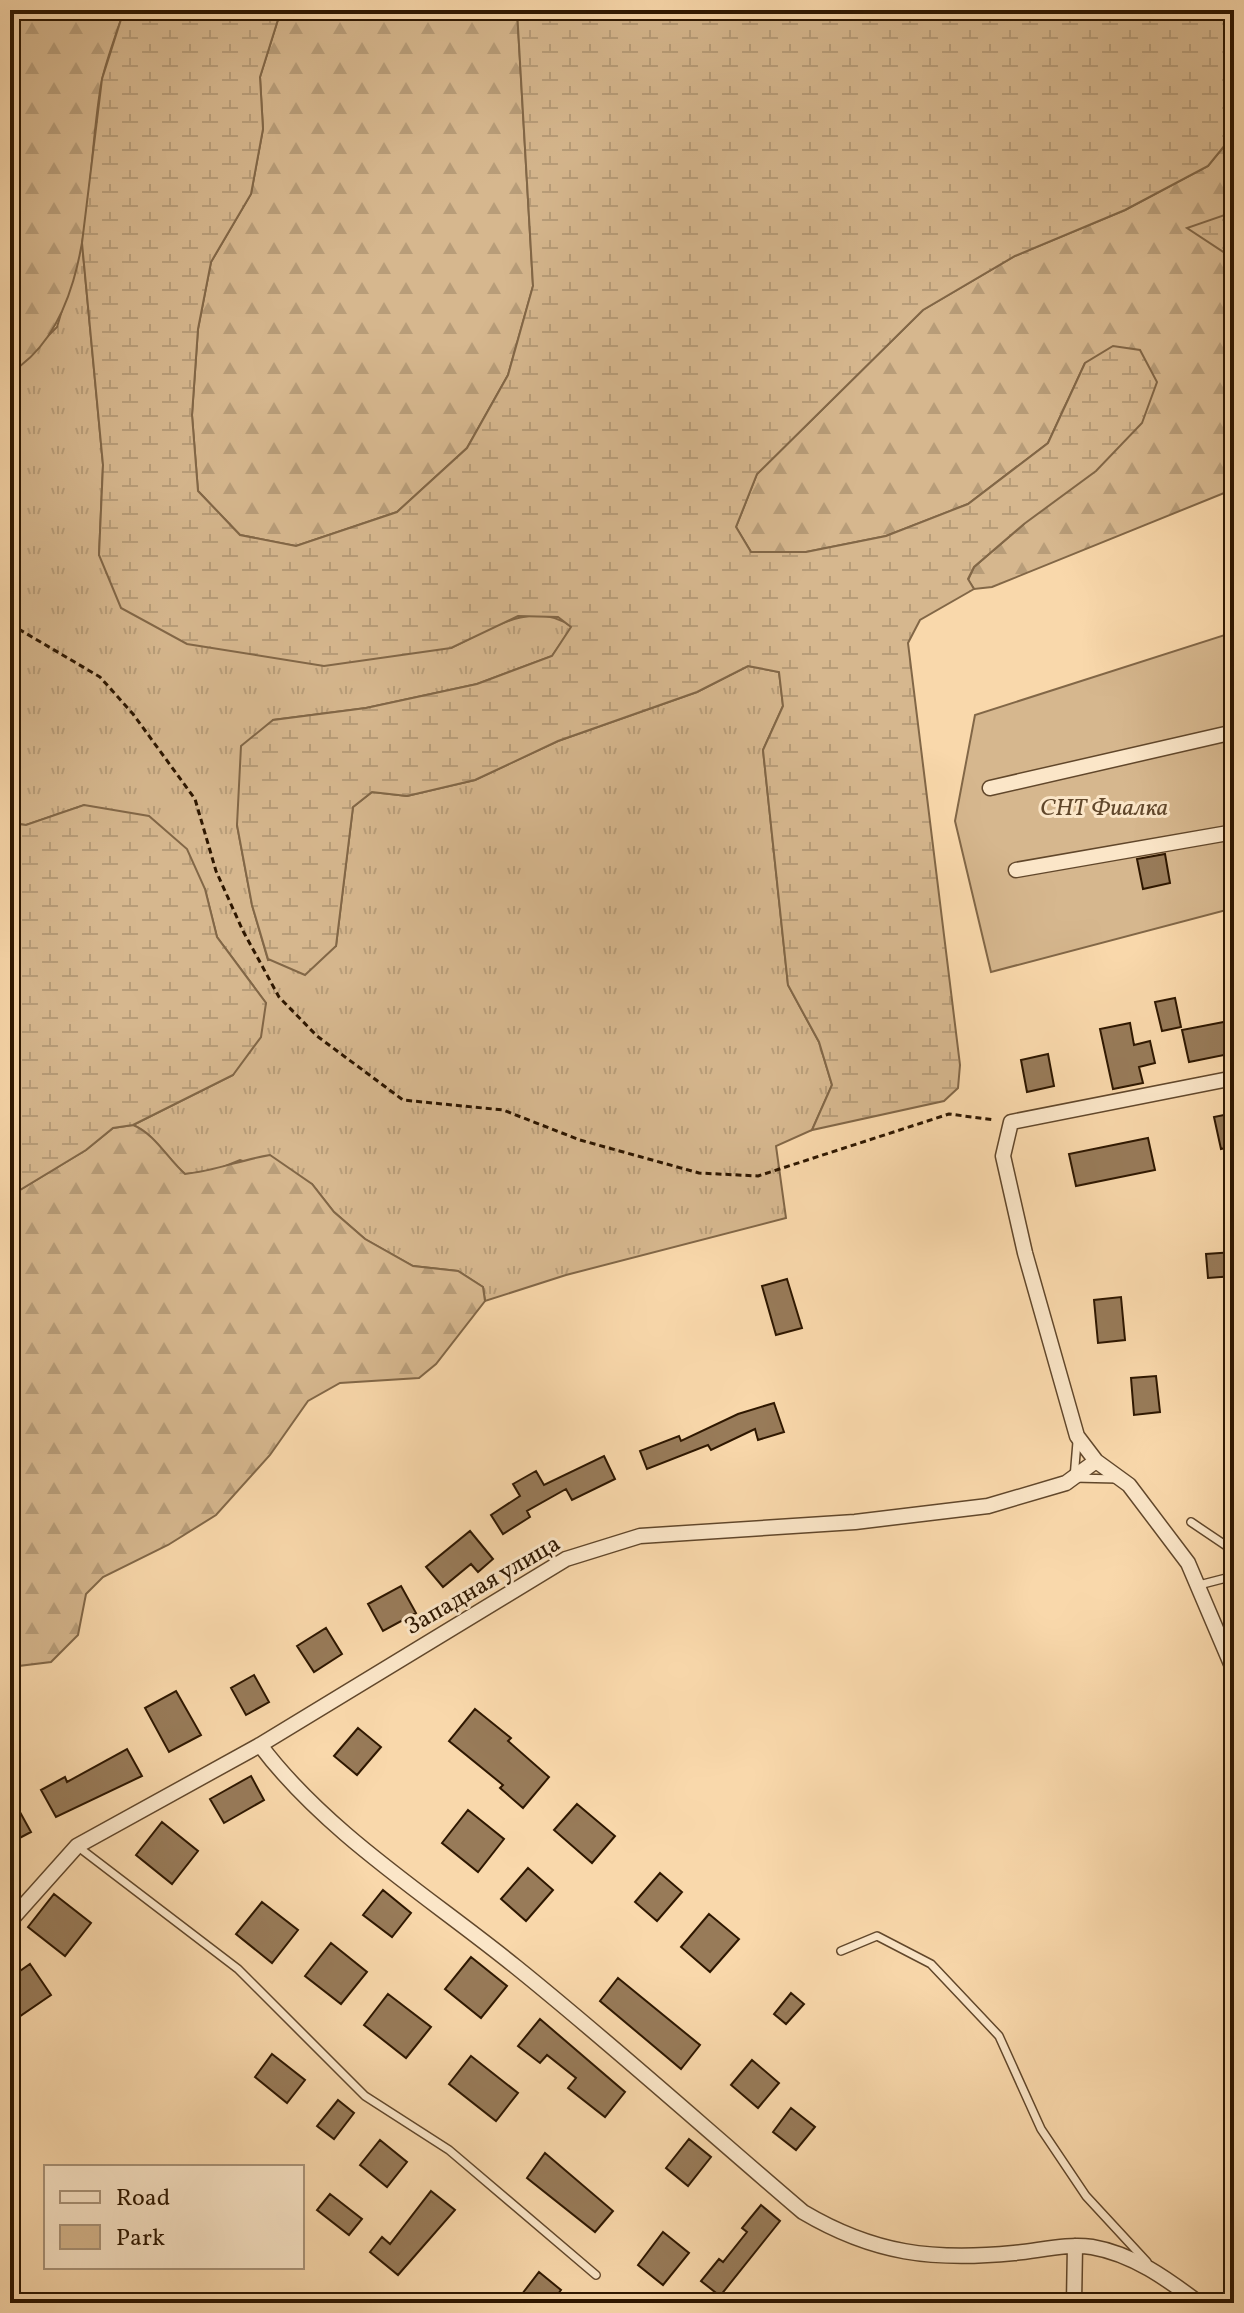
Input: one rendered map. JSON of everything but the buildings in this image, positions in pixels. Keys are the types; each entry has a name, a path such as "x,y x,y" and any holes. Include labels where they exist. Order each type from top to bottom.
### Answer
{"street":[{"path":"990,788 1234,732"},
{"path":"1016,870 1234,832"},
{"path":"1234,1078 1011,1122 1003,1156 1025,1253 1077,1436 1096,1461 1122,1480 1188,1563 1234,1671"},
{"name":"Западная улица","path":"10,1921 77,1846 260,1745 566,1559 640,1536 870,1521 988,1506 1074,1478 1096,1461"},
{"path":"260,1745 284,1777 381,1862 518,1968 803,2212 841,2234 881,2248 936,2258 1094,2247 1154,2270 1199,2303"},
{"path":"1074,2303 1075,2246"}],"lane":[{"path":"1077,1436 1074,1478 1122,1480"},
{"path":"1191,1522 1234,1551"},
{"path":"1197,1586 1234,1576"},
{"path":"77,1846 238,1969 365,2096 449,2150 596,2275"},
{"path":"841,1951 877,1936 931,1964 999,2036 1041,2129 1086,2196 1154,2270"}],"path":[{"path":"10,624 100,677 133,714 195,799 216,871 243,931 279,997 317,1036 403,1100 503,1110 580,1140 699,1173 758,1176 949,1114 1011,1122"}],"green space":[{"path":"10,10 124,10 102,80 83,240 73,280 59,317 39,349 10,373"},
{"path":"124,10 281,10 260,77 263,129 251,194 211,262 198,329 192,415 198,491 240,535 296,546 397,512 467,448 508,375 533,286 517,10 1234,10 1234,134 1208,166 1125,210 1015,256 923,310 757,474 736,527 751,552 806,552 886,536 968,504 1048,443 1085,363 1113,346 1140,350 1157,382 1142,423 1096,471 1024,524 974,567 968,579 974,589 920,620 908,643 960,1065 958,1088 944,1101 812,1130 832,1085 819,1042 788,985 763,750 783,706 779,672 748,666 697,692 558,741 475,780 407,796 372,792 353,807 336,946 305,975 268,959 252,905 237,825 241,746 273,720 366,708 477,684 552,656 571,627 558,617 518,616 451,648 324,666 187,644 121,608 99,555 103,465 82,243 102,79"},
{"path":"281,10 517,10 533,286 508,375 467,448 397,512 296,546 240,535 198,491 192,415 198,329 211,262 251,194 263,129 260,77"},
{"path":"1234,134 1234,489 992,587 974,589 968,580 974,567 1024,524 1085,363 1048,443 968,504 886,536 806,552 751,552 736,527 757,474 923,310 1015,256 1125,210 1208,166"},
{"path":"1234,205 1234,259 1187,228 1225,215"},
{"path":"82,243 103,465 99,555 451,648 495,626 527,616 557,619 572,627 552,656 477,684 366,708 273,720 237,825 252,905 268,960 336,946 353,807 372,792 407,796 475,780 558,741 697,692 748,666 779,672 783,706 763,750 788,985 819,1042 832,1085 812,1130 776,1146 786,1218 566,1275 485,1301 483,1287 458,1271 413,1266 365,1239 334,1212 312,1184 240,1160 213,1171 185,1174 154,1141 133,1125 233,1075 266,1003 217,937 205,889 84,805 26,825 10,823 10,374 57,327"},
{"name":"СНТ Фиалка","path":"1234,632 1234,908 991,972 955,821 975,715"},
{"path":"84,805 149,816 187,849 205,889 217,937 266,1003 261,1037 233,1075 133,1125 113,1128 86,1150 10,1196 10,823 26,825"},
{"path":"133,1125 154,1140 185,1174 270,1155 312,1184 334,1212 365,1239 413,1266 458,1271 483,1287 485,1301 436,1364 419,1378 340,1383 308,1401 270,1455 216,1515 168,1545 103,1577 86,1594 78,1635 51,1662 10,1667 10,1196 86,1150 113,1128"}]}
